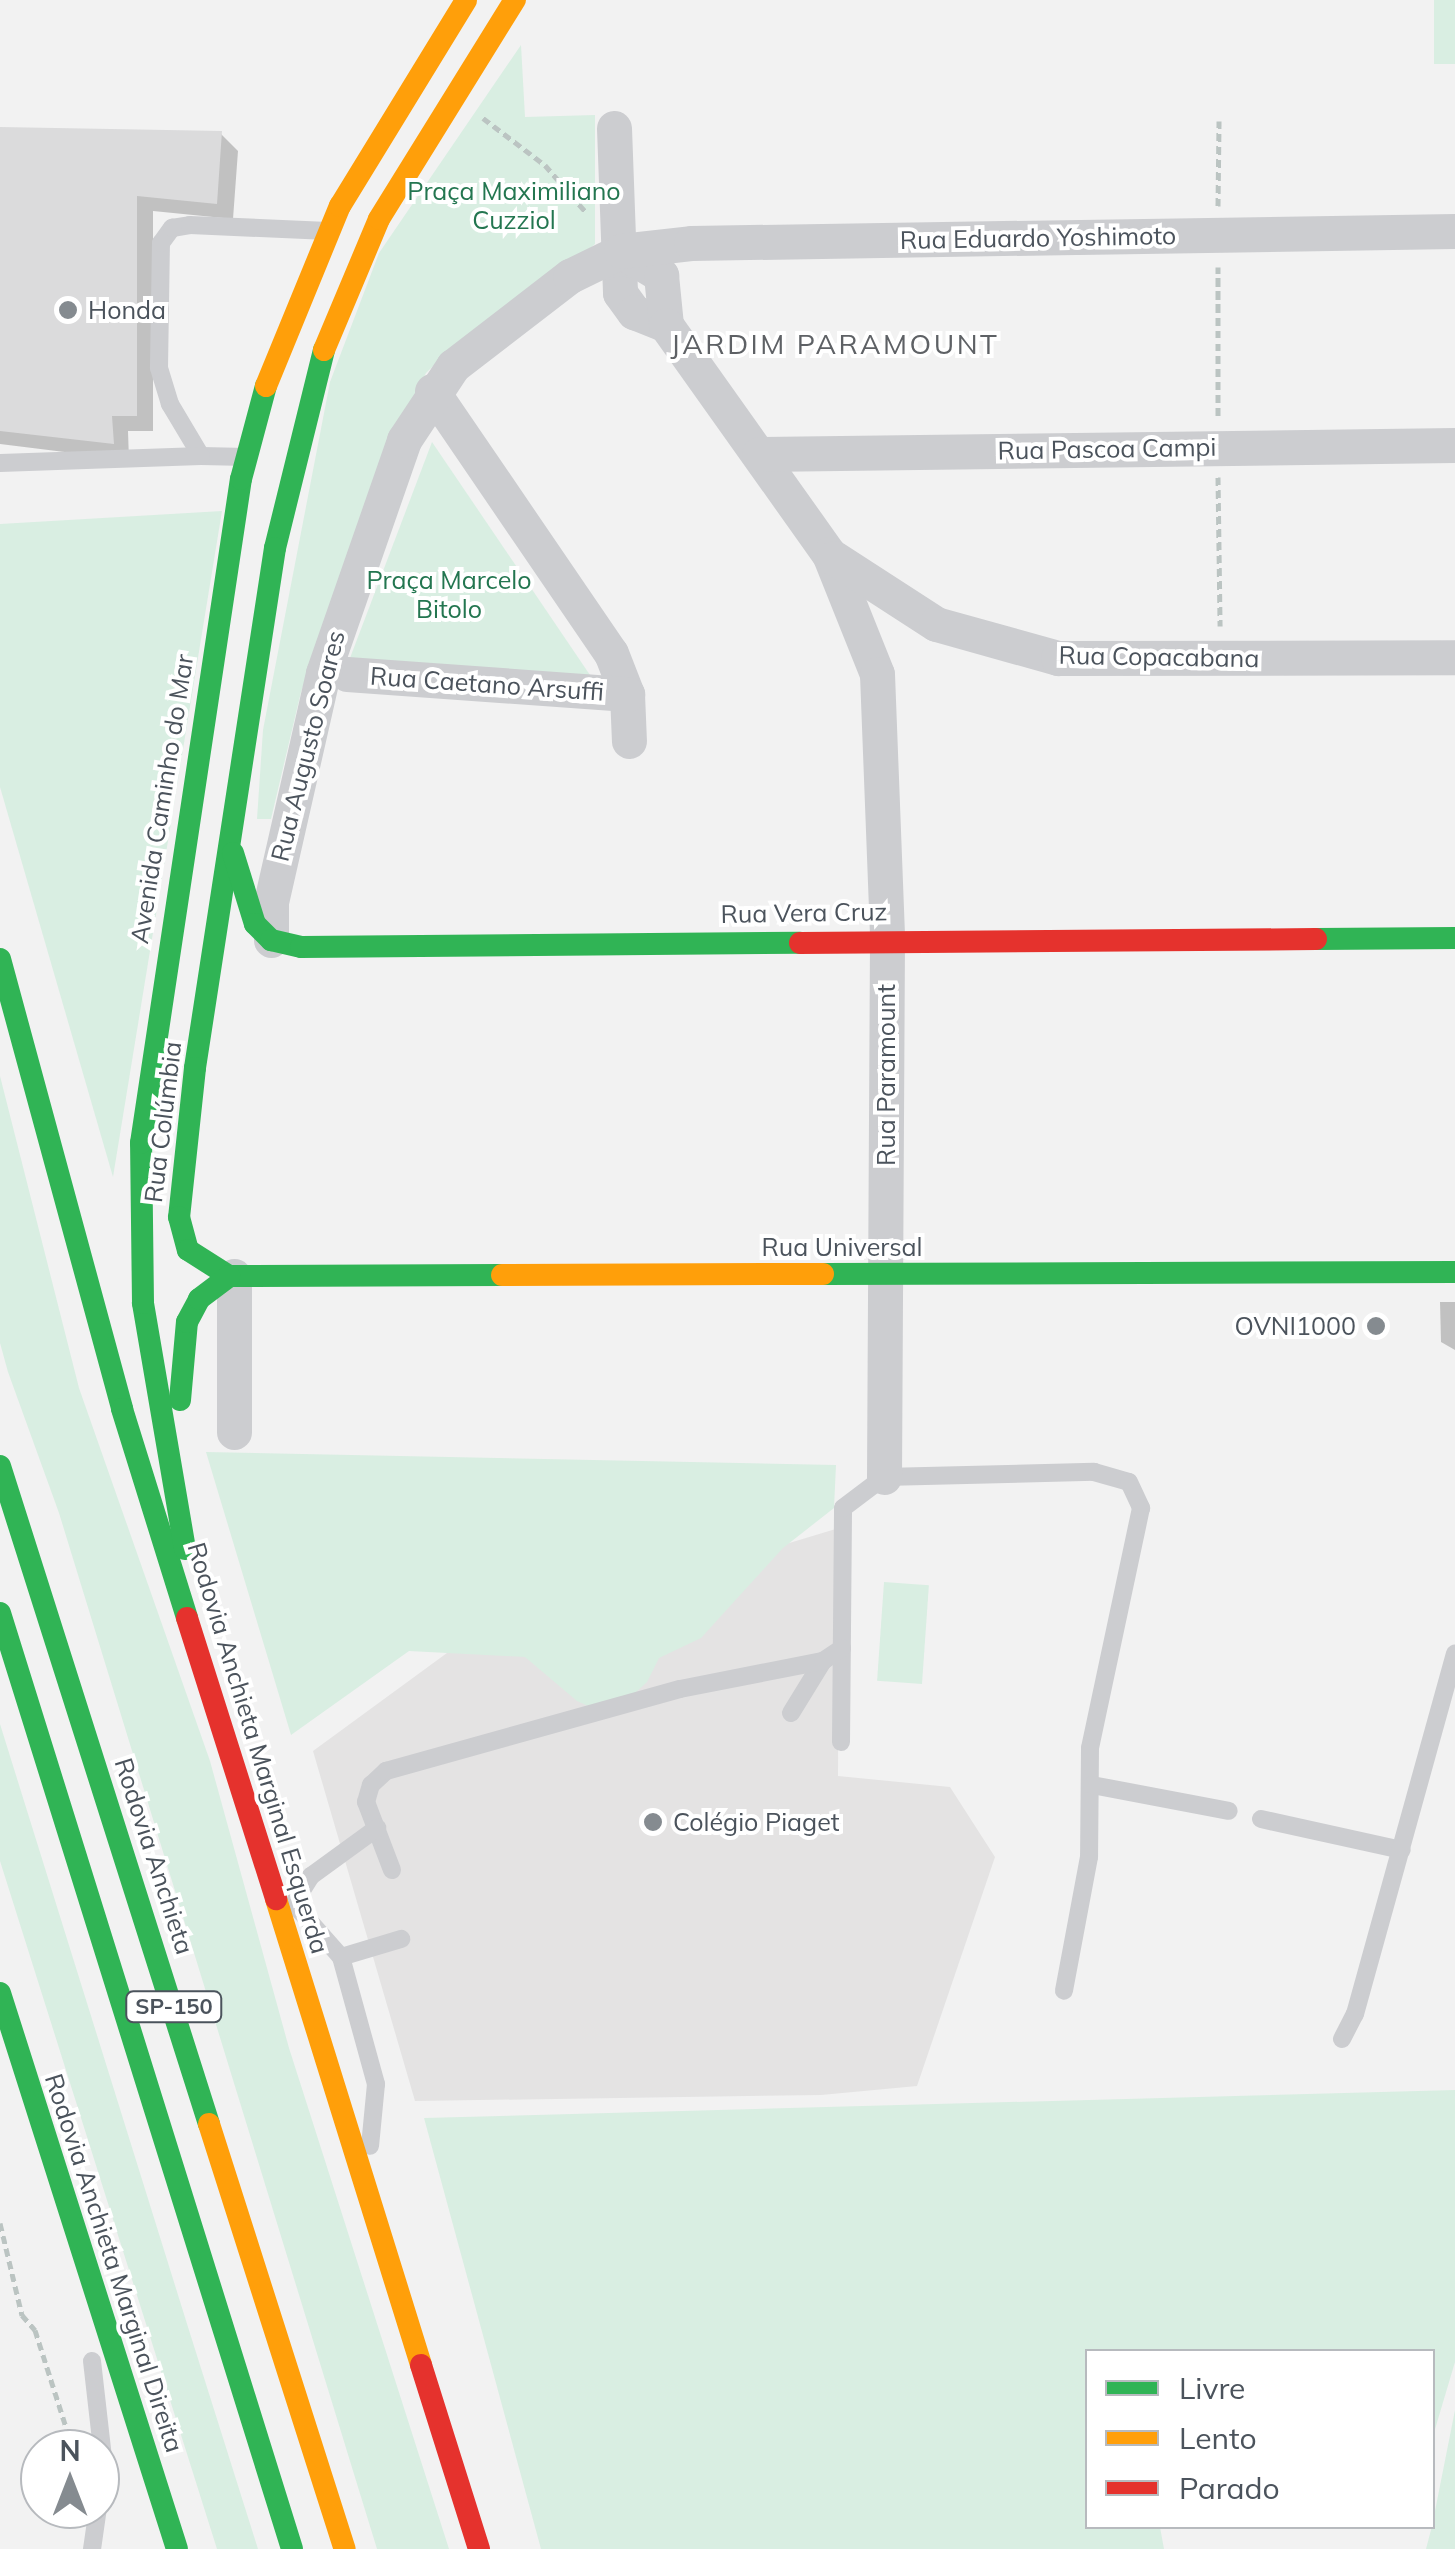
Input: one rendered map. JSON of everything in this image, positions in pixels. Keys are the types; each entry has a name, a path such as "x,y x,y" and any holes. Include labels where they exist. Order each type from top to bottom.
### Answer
{"main road":[{"name":"Avenida Caminho do Mar","path":"201,1656 143,1303 141,1143 176,880 247,456 270,373 328,231 466,0"},
{"path":"250,955 246,908 229,836 274,548 312,380 366,247 452,95 515,0"},
{"name":"Rua Colúmbia","path":"229,836 179,1217 196,1259 231,1276"},
{"name":"Rua Vera Cruz","path":"250,955 300,947 1455,938"},
{"name":"Rua Colúmbia","path":"204,1010 250,955"},
{"name":"Rodovia Anchieta Marginal Esquerda","path":"0,960 122,1409 479,2549"},
{"name":"Rua Universal","path":"231,1276 1455,1272"},
{"path":"182,1529 182,1337 199,1299 231,1276"},
{"name":"Rodovia Anchieta","path":"0,1466 346,2549"},
{"name":"SP-150","path":"0,1613 292,2549"},
{"name":"Rodovia Anchieta Marginal Direita","path":"0,1993 177,2549"}],"street":[{"path":"614,128 621,251"},
{"name":"Rua Eduardo Yoshimoto","path":"621,251 691,243 1455,231"},
{"name":"Rua Paramount","path":"621,251 661,275 666,325 829,554 876,674"},
{"name":"Rua Augusto Soares","path":"250,955 270,902 338,618 383,488 432,391 484,338 570,276 621,251"},
{"path":"432,391 599,633 627,694 630,740"},
{"name":"Rua Pascoa Campi","path":"759,454 1455,445"},
{"name":"Rua Copacabana","path":"829,554 895,602 952,631 1018,651 1058,658 1455,657"},
{"name":"Rua Paramount","path":"884,1476 887,940 876,674 895,602"},
{"name":"Rua Caetano Arsuffi","path":"347,674 627,694"},
{"path":"231,1276 234,1432"}],"lane":[{"path":"201,456 170,404 158,368 161,242 172,228 190,225 328,231"},
{"path":"0,464 247,456"},
{"path":"842,1742 843,1508 884,1476 1106,1472 1137,1493 1138,1526 1090,1748 1088,1858 1064,1991"},
{"path":"392,1870 366,1802 371,1785 386,1772 680,1690 823,1661 842,1648"},
{"path":"1342,2039 1402,1850 1455,1654"},
{"path":"792,1713 823,1661"},
{"path":"1092,1785 1229,1811"},
{"path":"1262,1819 1402,1850"},
{"path":"294,1903 311,1876 376,1828"},
{"path":"273,1884 342,1957 376,2084 376,2120 361,2180"},
{"path":"342,1957 401,1939"},
{"path":"72,2222 104,2466 92,2549"}],"path":[{"path":"452,95 545,164"},
{"path":"1219,120 1219,658"},
{"path":"0,2223 22,2315 35,2330 67,2429"}],"shaded area":[{"name":"Colégio Piaget","path":"839,1528 838,1776 950,1787 995,1857 917,2086 821,2095 415,2101 313,1751 462,1642"}],"green space":[{"path":"1434,0 1455,0 1455,64 1434,64"},
{"name":"Praça Maximiliano Cuzziol","path":"521,45 525,117 595,115 595,244 547,285 460,340 426,373 387,451 301,692 271,819 257,819 263,730 330,382 379,253"},
{"name":"Praça Marcelo Bitolo","path":"432,442 592,678 350,658"},
{"path":"222,511 113,1177 0,787 0,524"},
{"path":"0,1076 79,1388 210,1761 289,2048 449,2549 377,2549 59,1513 8,1372 0,1343"},
{"path":"206,1452 836,1465 834,1508 783,1548 701,1638 659,1658 647,1682 610,1716 577,1701 525,1657 409,1651 291,1735"},
{"path":"884,1582 929,1585 922,1684 877,1681"},
{"path":"0,1724 258,2549 217,2549 0,1861"},
{"path":"1455,2090 1455,2362 1435,2429 1435,2349 1085,2349 1085,2529 1160,2529 1164,2549 541,2549 424,2118"},
{"path":"1455,2410 1455,2549 1426,2549 1431,2529 1435,2529 1435,2511"}],"building":[{"name":"Honda","path":"0,127 222,131 217,204 137,196 137,416 112,416 114,444 0,431"}],"traffic: fast":[{"path":"324,350 275,548 195,1068 179,1217 188,1250 229,1276 502,1275"},
{"path":"185,1549 143,1303 141,1143 241,479 266,386"},
{"path":"233,853 255,924 271,940 301,947 800,943"},
{"path":"1316,939 1455,938"},
{"path":"0,959 122,1409 187,1618"},
{"path":"823,1274 1455,1272"},
{"path":"180,1400 187,1322 199,1299 229,1276"},
{"path":"0,1466 209,2124"},
{"path":"0,1613 292,2549"},
{"path":"0,1993 177,2549"}],"traffic: slow":[{"path":"266,386 340,206 466,0"},
{"path":"324,350 379,219 515,0"},
{"path":"502,1275 823,1274"},
{"path":"276,1899 421,2365"},
{"path":"209,2124 345,2549"}],"traffic: jam":[{"path":"800,943 1316,939"},
{"path":"187,1618 276,1899"},
{"path":"421,2365 479,2549"}],"place":[{"name":"Honda","path":"68,310"},
{"name":"OVNI1000","path":"1376,1326"},
{"name":"Colégio Piaget","path":"653,1822"}],"district":[{"name":"JARDIM PARAMOUNT","path":"835,344"}]}
